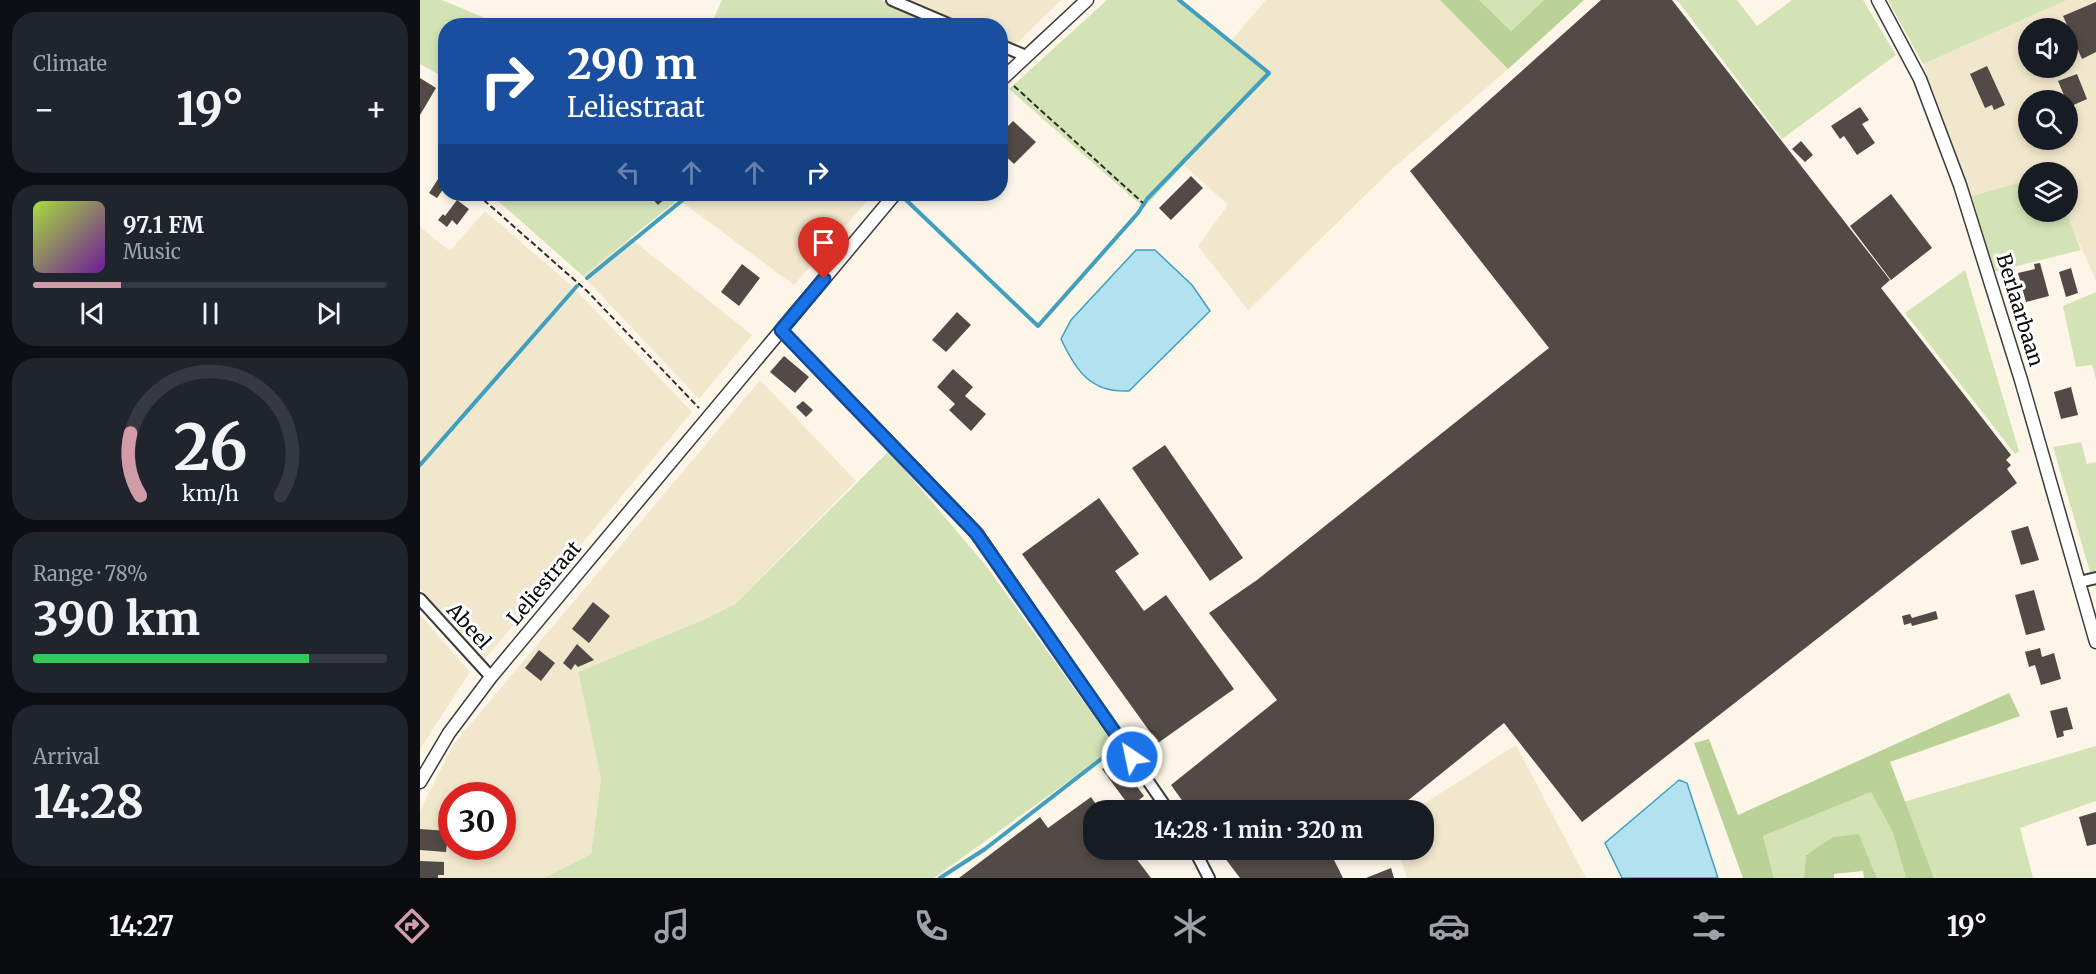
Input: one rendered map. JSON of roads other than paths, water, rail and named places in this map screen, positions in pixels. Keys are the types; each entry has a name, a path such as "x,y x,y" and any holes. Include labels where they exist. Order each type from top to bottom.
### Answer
{"street":[{"path":"892,0 934,18"},
{"path":"1008,73 1087,0"},
{"name":"Berlaarbaan","path":"1878,0 1920,79 1960,185 2021,380 2096,642"},
{"path":"1008,48 1026,56"},
{"name":"Leliestraat","path":"420,782 450,733 490,677 889,201"},
{"path":"781,330 976,533 1161,800"},
{"path":"2079,582 2096,578"},
{"name":"Abeel","path":"420,599 490,677"},
{"path":"1200,860 1209,878"}],"water":[{"path":"1136,250 1155,250 1192,285 1210,311 1129,391 1116,391 1104,388 1086,378 1061,339 1071,320"},
{"path":"1679,780 1687,783 1718,878 1622,878 1605,843"}],"waterway":[{"path":"907,201 1038,326 1138,213 1147,199 1269,73 1179,0"},
{"path":"587,278 681,201"},
{"path":"420,465 577,286"},
{"path":"940,878 985,849 1118,746"}]}
